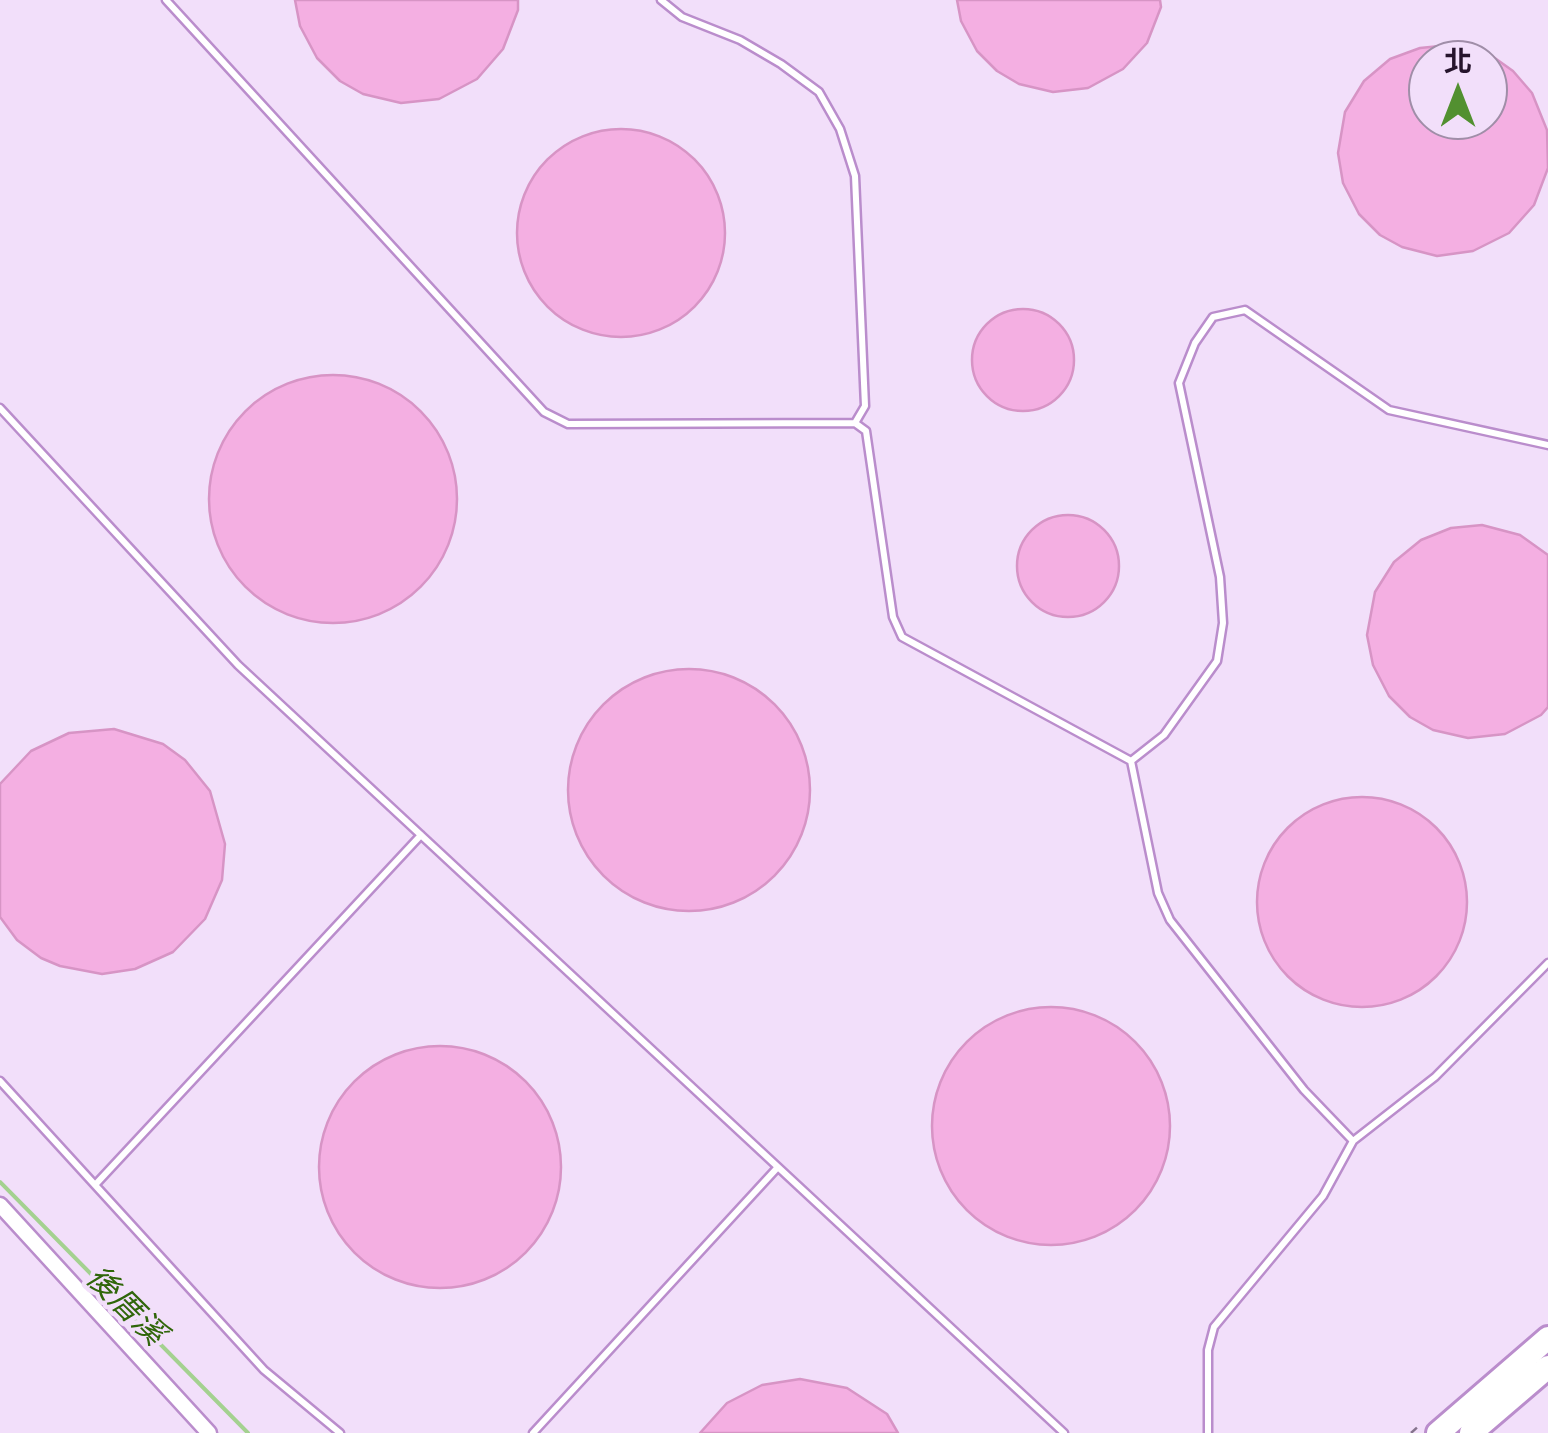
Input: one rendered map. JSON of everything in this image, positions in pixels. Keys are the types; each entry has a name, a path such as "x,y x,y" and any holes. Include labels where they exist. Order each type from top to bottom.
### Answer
{"main road":[{"path":"1471,1433 1548,1338"},
{"path":"1438,1433 1548,1366"}],"street":[{"path":"0,1205 209,1433"}],"lane":[{"path":"166,0 544,412 568,424 854,424 866,430 894,617 902,636 1131,760"},
{"path":"661,0 682,17 740,40 781,64 819,92 840,129 856,176 865,406 854,424"},
{"path":"1131,760 1164,735 1216,661 1223,623 1220,577 1180,383 1195,343 1213,317 1245,310 1390,410 1548,445"},
{"path":"0,408 238,665 1064,1433"},
{"path":"1131,760 1158,893 1170,920 1304,1090 1353,1141"},
{"path":"95,1186 422,836"},
{"path":"1208,1433 1208,1350 1214,1326 1323,1196 1353,1141 1434,1078 1548,963"},
{"path":"0,1082 264,1370 340,1433"},
{"path":"532,1433 778,1167"}],"building":[{"path":"295,0 518,0 518,10 503,49 477,79 439,99 401,103 363,94 340,81 317,58 300,26"},
{"path":"957,0 1160,0 1161,7 1147,43 1123,69 1088,88 1053,92 1019,84 997,71 977,51 961,21"},
{"path":"1408,52 1408,140 1508,140 1508,67 1532,93 1547,130 1548,168 1534,205 1509,233 1473,251 1437,256 1402,247 1380,235 1359,214 1343,183 1338,153 1345,112 1364,81 1390,59"},
{"path":"621,129 661,137 695,159 717,193 725,233 717,273 695,307 661,329 621,337 581,329 547,307 525,273 517,233 525,193 547,159 581,137"},
{"path":"1023,309 1043,313 1059,324 1070,340 1074,360 1070,380 1059,396 1043,407 1023,411 1003,407 987,396 976,380 972,360 976,340 987,324 1003,313"},
{"path":"333,375 380,384 421,411 448,452 457,499 448,546 421,587 380,614 333,623 286,614 245,587 218,546 209,499 218,452 245,411 286,384"},
{"path":"1068,515 1087,519 1104,530 1115,547 1119,566 1115,585 1104,602 1087,613 1068,617 1049,613 1032,602 1021,585 1017,566 1021,547 1032,530 1049,519"},
{"path":"1482,525 1520,535 1548,555 1548,707 1541,715 1505,734 1468,738 1433,730 1410,717 1389,696 1373,665 1367,635 1375,592 1394,562 1421,540 1451,528"},
{"path":"689,669 735,678 775,704 801,744 810,790 801,836 775,876 735,902 689,911 643,902 603,876 577,836 568,790 577,744 603,704 643,678"},
{"path":"114,729 163,744 185,760 210,791 225,844 222,880 205,919 173,952 135,969 102,974 41,958 17,940 0,917 0,784 31,751 69,733"},
{"path":"1362,797 1402,805 1436,828 1459,862 1467,902 1459,942 1436,976 1402,999 1362,1007 1322,999 1288,976 1265,942 1257,902 1265,862 1288,828 1322,805"},
{"path":"1051,1007 1096,1016 1135,1042 1161,1081 1170,1126 1161,1171 1135,1210 1096,1236 1051,1245 1006,1236 967,1210 941,1171 932,1126 941,1081 967,1042 1006,1016"},
{"path":"440,1046 486,1055 525,1082 552,1121 561,1167 552,1213 525,1252 486,1279 440,1288 394,1279 355,1252 328,1213 319,1167 328,1121 355,1082 394,1055"},
{"path":"800,1379 847,1388 887,1414 898,1433 700,1433 727,1403 762,1385"}],"waterway":[{"name":"後厝溪","path":"0,1182 248,1433"}]}
